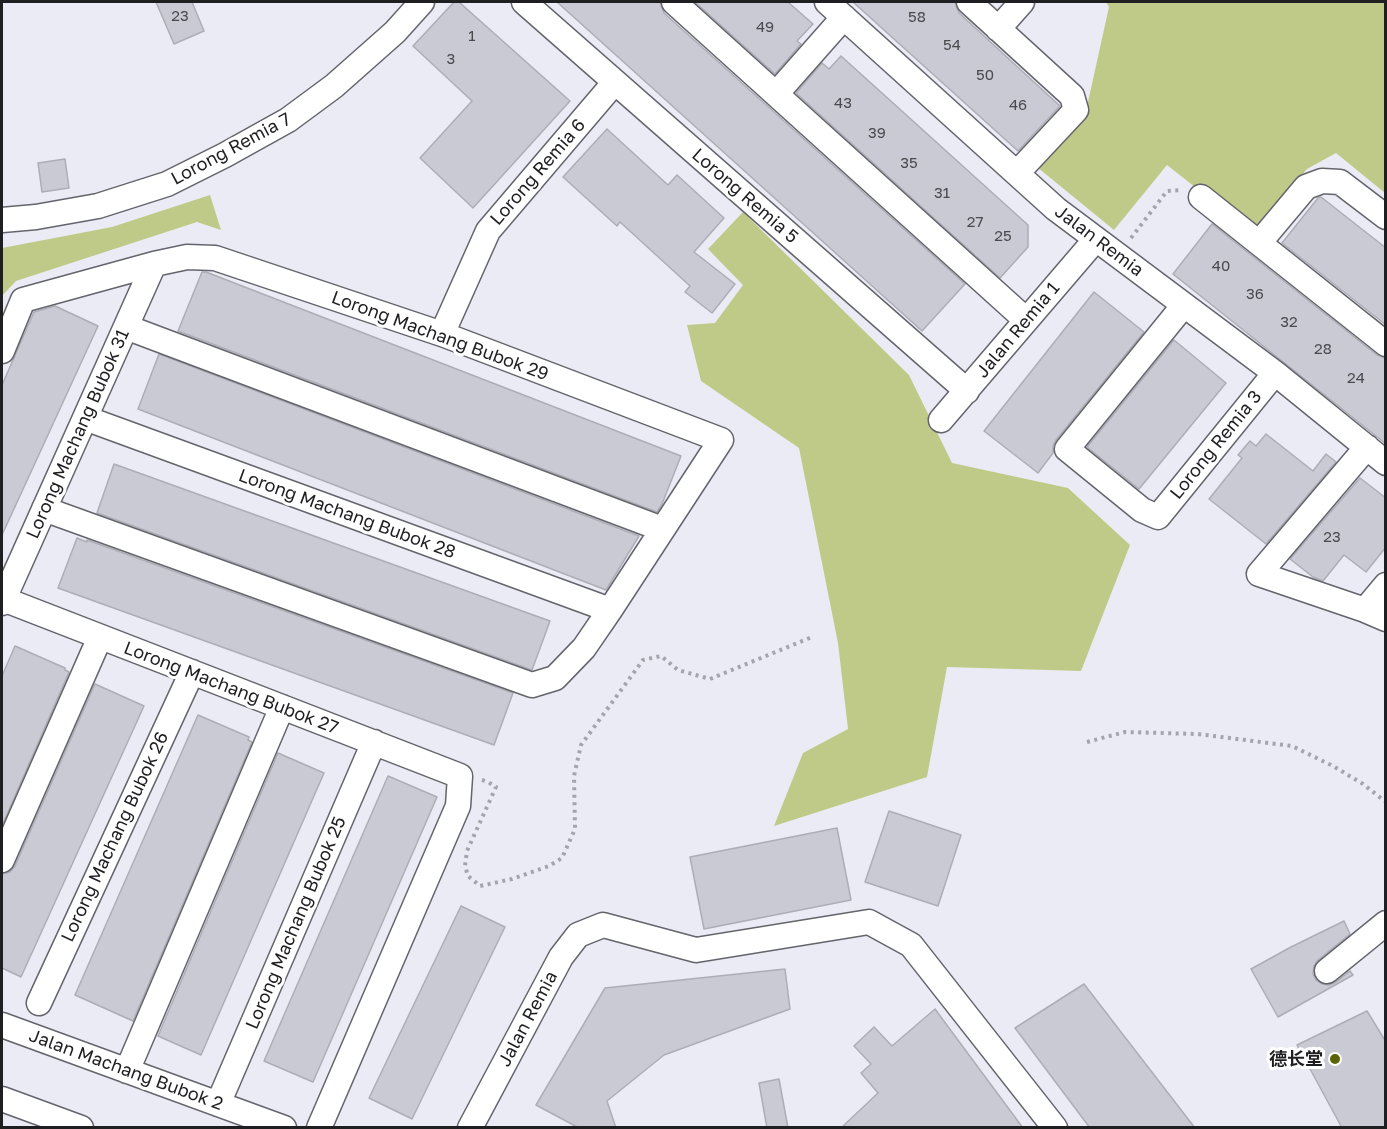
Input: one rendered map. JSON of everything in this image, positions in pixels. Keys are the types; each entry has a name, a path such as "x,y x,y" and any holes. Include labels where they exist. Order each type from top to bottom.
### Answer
{"street":[{"name":"Lorong Remia 7","path":"2,220 36,217 98,206 167,184 225,155 288,120 334,86 395,32 422,2"},
{"name":"Lorong Remia 5","path":"524,2 967,391"},
{"path":"674,2 1026,320"},
{"path":"969,2 1072,96 1076,110 1017,173"},
{"path":"998,29 1022,2"},
{"path":"776,94 836,9"},
{"name":"Jalan Remia","path":"836,9 1056,209 1275,373 1386,463"},
{"name":"Lorong Remia 6","path":"442,334 488,231 615,82"},
{"path":"1259,243 1306,188 1322,181 1340,182 1386,217"},
{"path":"1201,197 1386,344"},
{"name":"Jalan Remia 1","path":"941,420 1096,239"},
{"name":"Lorong Machang Bubok 29","path":"2,351 23,300 154,264 187,257 215,258 442,334 721,440 662,529"},
{"name":"Lorong Machang Bubok 31","path":"2,601 154,264"},
{"name":"Lorong Remia 3","path":"1184,305 1067,449 1142,510 1158,517 1275,373"},
{"path":"44,509 532,685 555,678 584,648 662,529 126,327"},
{"name":"Lorong Machang Bubok 28","path":"84,418 610,610"},
{"path":"1367,447 1259,574 1376,615 1386,585"},
{"name":"Lorong Machang Bubok 27","path":"2,601 460,776"},
{"path":"2,860 100,637"},
{"name":"Lorong Machang Bubok 26","path":"39,1003 192,672"},
{"path":"127,1071 282,707"},
{"name":"Lorong Machang Bubok 25","path":"218,1104 374,742"},
{"path":"319,1128 458,806 460,776"},
{"name":"Jalan Remia","path":"470,1128 561,957 578,935 603,926 696,951 870,922 911,945 1055,1128"},
{"path":"1327,971 1386,923"},
{"name":"Jalan Machang Bubok 2","path":"2,1025 284,1128"},
{"path":"2,1099 81,1128"}],"path":[{"path":"1117,255 1167,191 1178,189 1201,197"},
{"path":"460,776 488,782 496,788 467,851 465,866 468,876 480,886 512,879 549,866 562,858 574,829 574,776 581,745 643,660 661,656 678,670 710,679 812,637"},
{"path":"1087,742 1125,732 1198,734 1292,746 1334,766 1386,802"}],"green space":[{"path":"1106,2 1385,2 1385,193 1336,153 1307,169 1253,233 1167,165 1114,230 1037,167 1086,111 1109,7"},
{"path":"210,195 221,230 197,222 16,281 2,296 2,248 112,227"},
{"path":"743,212 909,375 952,463 1068,488 1130,545 1081,671 947,667 927,777 774,826 803,753 848,729 838,643 799,448 701,381 687,325 715,323 743,285 708,249"}],"building":[{"path":"156,2 192,2 204,31 174,44"},
{"path":"454,2 459,2 570,101 473,208 420,158 472,101 413,46"},
{"path":"557,2 660,2 664,13 965,284 922,331"},
{"path":"695,2 788,2 813,24 797,41 801,44 775,74"},
{"path":"853,2 955,2 959,13 1060,106 1018,151"},
{"path":"841,56 1028,225 1028,247 1000,278 796,93 822,63 829,69"},
{"path":"607,129 668,185 677,175 724,218 694,252 735,284 712,313 685,292 690,286 620,222 617,226 563,177"},
{"path":"65,159 69,188 42,192 38,163"},
{"path":"1321,197 1386,248 1386,325 1282,243"},
{"path":"1212,224 1377,355 1386,358 1386,444 1173,274"},
{"path":"202,272 681,456 662,504 657,512 178,331"},
{"path":"1094,292 1144,332 1056,440 1053,453 1038,473 984,431"},
{"path":"55,306 98,326 2,535 2,385 34,312"},
{"path":"1174,340 1226,383 1139,489 1087,447"},
{"path":"159,354 639,536 606,590 138,409"},
{"path":"1266,434 1313,471 1326,454 1336,462 1266,544 1209,499 1242,458 1238,455 1250,441 1256,446"},
{"path":"114,464 550,621 532,670 97,513"},
{"path":"1360,478 1386,498 1386,547 1366,572 1344,555 1323,581 1313,577 1290,559"},
{"path":"77,538 513,693 494,745 58,588"},
{"path":"15,646 65,668 69,672 2,826 2,676"},
{"path":"95,684 144,706 21,977 2,968 2,874 10,872 15,866"},
{"path":"198,715 249,737 248,740 252,742 133,1021 75,995"},
{"path":"278,753 324,773 201,1055 158,1036"},
{"path":"388,776 437,797 313,1082 264,1061"},
{"path":"889,811 961,835 938,906 865,882"},
{"path":"837,828 851,900 704,929 690,857"},
{"path":"461,906 505,927 412,1119 369,1098"},
{"path":"1344,921 1350,934 1318,960 1313,974 1316,980 1329,985 1350,971 1353,975 1278,1017 1251,969"},
{"path":"785,969 790,1009 664,1055 607,1101 616,1128 579,1128 536,1105 605,988"},
{"path":"1084,984 1195,1128 1090,1128 1015,1028"},
{"path":"935,1009 1023,1128 841,1128 878,1093 861,1073 871,1064 854,1046 874,1027 892,1046"},
{"path":"1367,1011 1386,1042 1386,1128 1342,1128 1297,1045"},
{"path":"779,1079 788,1128 767,1128 759,1083"}],"place":[{"name":"德长堂","path":"1335,1059"}]}
